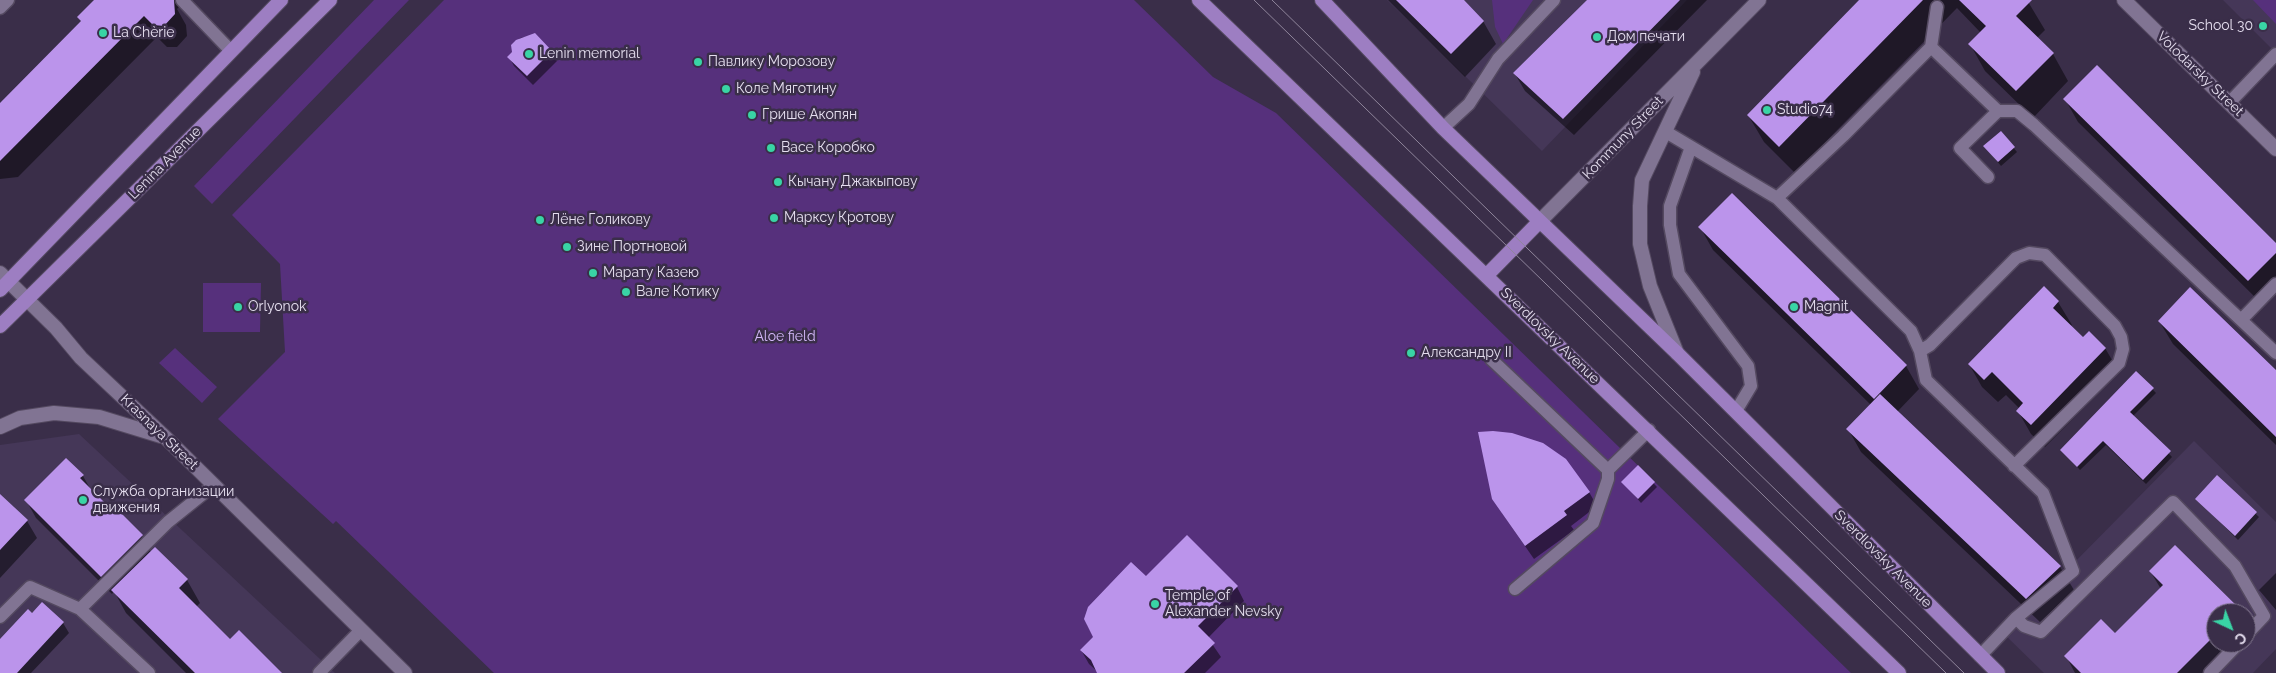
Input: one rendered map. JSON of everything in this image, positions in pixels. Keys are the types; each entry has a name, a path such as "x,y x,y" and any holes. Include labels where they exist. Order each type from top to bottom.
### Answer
{"main road":[{"path":"3,282 281,0"},
{"name":"Lenina Avenue","path":"0,326 330,0"},
{"name":"Sverdlovsky Avenue","path":"1199,0 1899,673"},
{"name":"Sverdlovsky Avenue","path":"1322,0 1443,128 1677,353 1998,673"},
{"name":"Kommuny Street","path":"1487,275 1540,222"}],"street":[{"name":"Kommuny Street","path":"1540,222 1759,0"},
{"name":"Volodarsky Street","path":"2124,0 2276,149"},
{"path":"1677,353 1650,286 1640,244 1642,180 1666,132 1696,64"},
{"name":"Krasnaya Street","path":"3,282 27,300 56,328 80,358 166,438 405,673"},
{"path":"0,427 20,418 54,413 99,417 166,438"}],"lane":[{"path":"0,8 8,0"},
{"path":"182,0 231,51"},
{"path":"1443,128 1469,104 1498,59 1554,0"},
{"path":"1777,198 1843,136 1930,46 1938,7"},
{"path":"1930,46 1998,111 2017,112 2034,125 2276,353"},
{"path":"2229,103 2276,54"},
{"path":"1988,177 1960,148 1998,111"},
{"path":"1666,132 1777,198 1911,331 1920,351 1926,380 2043,493 2073,571 2016,618 1980,656"},
{"path":"1691,147 1670,206 1672,235 1679,274 1748,366 1751,386 1736,411"},
{"path":"1920,351 1930,345 2016,258 2029,253 2045,255 2115,326 2121,337 2123,349 2120,364 2014,466"},
{"path":"2241,320 2276,284"},
{"path":"1491,360 1608,470"},
{"path":"1515,589 1593,523 1608,479 1608,470 1648,430"},
{"path":"80,609 168,522 214,485"},
{"path":"2016,618 2024,626 2041,632 2172,502 2235,566 2264,616 2256,624"},
{"path":"0,618 30,587 80,609 149,673"},
{"path":"319,673 361,630"},
{"path":"2210,673 2229,653"}],"shaded area":[{"path":"1387,0 1687,0 1542,151"},
{"name":"School 30","path":"2223,0 2276,0 2276,53"},
{"path":"79,434 335,673 0,673 0,445"},
{"path":"2194,441 2276,522 2276,649 2253,673 2044,673 2004,634"}],"green space":[{"path":"374,0 409,0 212,204 194,186"},
{"name":"Aloe field","path":"444,0 1134,0 1213,77 1276,113 1851,673 494,673 336,521 333,524 218,419 285,352 280,264 232,215"},
{"path":"1492,0 1533,0 1503,44 1495,27"},
{"path":"2253,0 2276,0 2276,24"},
{"path":"203,283 261,283 260,332 203,332"},
{"path":"175,348 217,387 202,403 159,363"}],"building":[{"path":"94,0 174,0 175,14 164,26 153,25 144,16 0,161 0,103 81,21 77,17"},
{"path":"1396,0 1464,0 1484,21 1451,54"},
{"name":"Дом печати","path":"1587,0 1680,0 1563,119 1513,73"},
{"path":"1859,0 1923,0 1779,147 1747,115"},
{"path":"1959,0 2032,0 2016,16 2054,53 2016,91 1968,44 1986,26"},
{"name":"Lenin memorial","path":"535,33 552,51 527,76 507,57 512,52 511,45 516,40"},
{"path":"2097,65 2276,243 2276,253 2248,281 2063,99"},
{"path":"2001,131 2015,147 1998,162 1983,146"},
{"path":"1732,193 1907,365 1874,399 1698,227"},
{"path":"2044,286 2059,301 2053,308 2083,337 2089,331 2106,348 2031,425 2016,411 2023,403 1992,372 1984,380 1968,364"},
{"path":"2190,287 2276,370 2276,437 2158,321"},
{"path":"2136,371 2154,388 2130,412 2171,451 2143,480 2103,441 2077,467 2060,450"},
{"path":"1880,394 2061,566 2026,599 1846,429"},
{"path":"1478,432 1512,433 1543,443 1566,459 1590,492 1564,511 1567,515 1525,546 1492,499"},
{"path":"66,458 84,475 80,478 111,509 114,506 143,535 101,577 24,500"},
{"path":"1638,465 1655,482 1638,499 1621,482"},
{"path":"2217,475 2257,512 2235,536 2195,499"},
{"path":"0,494 28,520 0,550"},
{"name":"Temple of Alexander Nevsky","path":"1187,535 1238,586 1198,626 1215,643 1184,673 1097,673 1091,660 1080,650 1093,637 1084,619 1088,607 1131,562 1146,576"},
{"path":"2175,545 2234,603 2206,603 2206,644 2177,673 2081,673 2064,656 2101,619 2115,633 2163,585 2149,571"},
{"path":"155,547 188,579 179,588 230,639 239,630 282,673 195,673 111,590"},
{"path":"42,602 64,622 17,673 0,673 0,639 28,609 32,613"}],"tram line":[{"path":"1254,0 1946,673"},
{"path":"1272,0 1964,673"}],"place":[{"name":"School 30","path":"2263,26"},
{"name":"La Chèrie","path":"103,33"},
{"name":"Дом печати","path":"1597,37"},
{"name":"Lenin memorial","path":"529,54"},
{"name":"Павлику Морозову","path":"698,62"},
{"name":"Коле Мяготину","path":"726,89"},
{"name":"Studio74","path":"1767,110"},
{"name":"Грише Акопян","path":"752,115"},
{"name":"Васе Коробко","path":"771,148"},
{"name":"Кычану Джакыпову","path":"778,182"},
{"name":"Марксу Кротову","path":"774,218"},
{"name":"Лёне Голикову","path":"540,220"},
{"name":"Зине Портновой","path":"567,247"},
{"name":"Марату Казею","path":"593,273"},
{"name":"Вале Котику","path":"626,292"},
{"name":"Orlyonok","path":"238,307"},
{"name":"Magnit","path":"1794,307"},
{"name":"Александру II","path":"1411,353"},
{"name":"Служба организации движения","path":"83,500"},
{"name":"Temple of Alexander Nevsky","path":"1155,604"}]}
